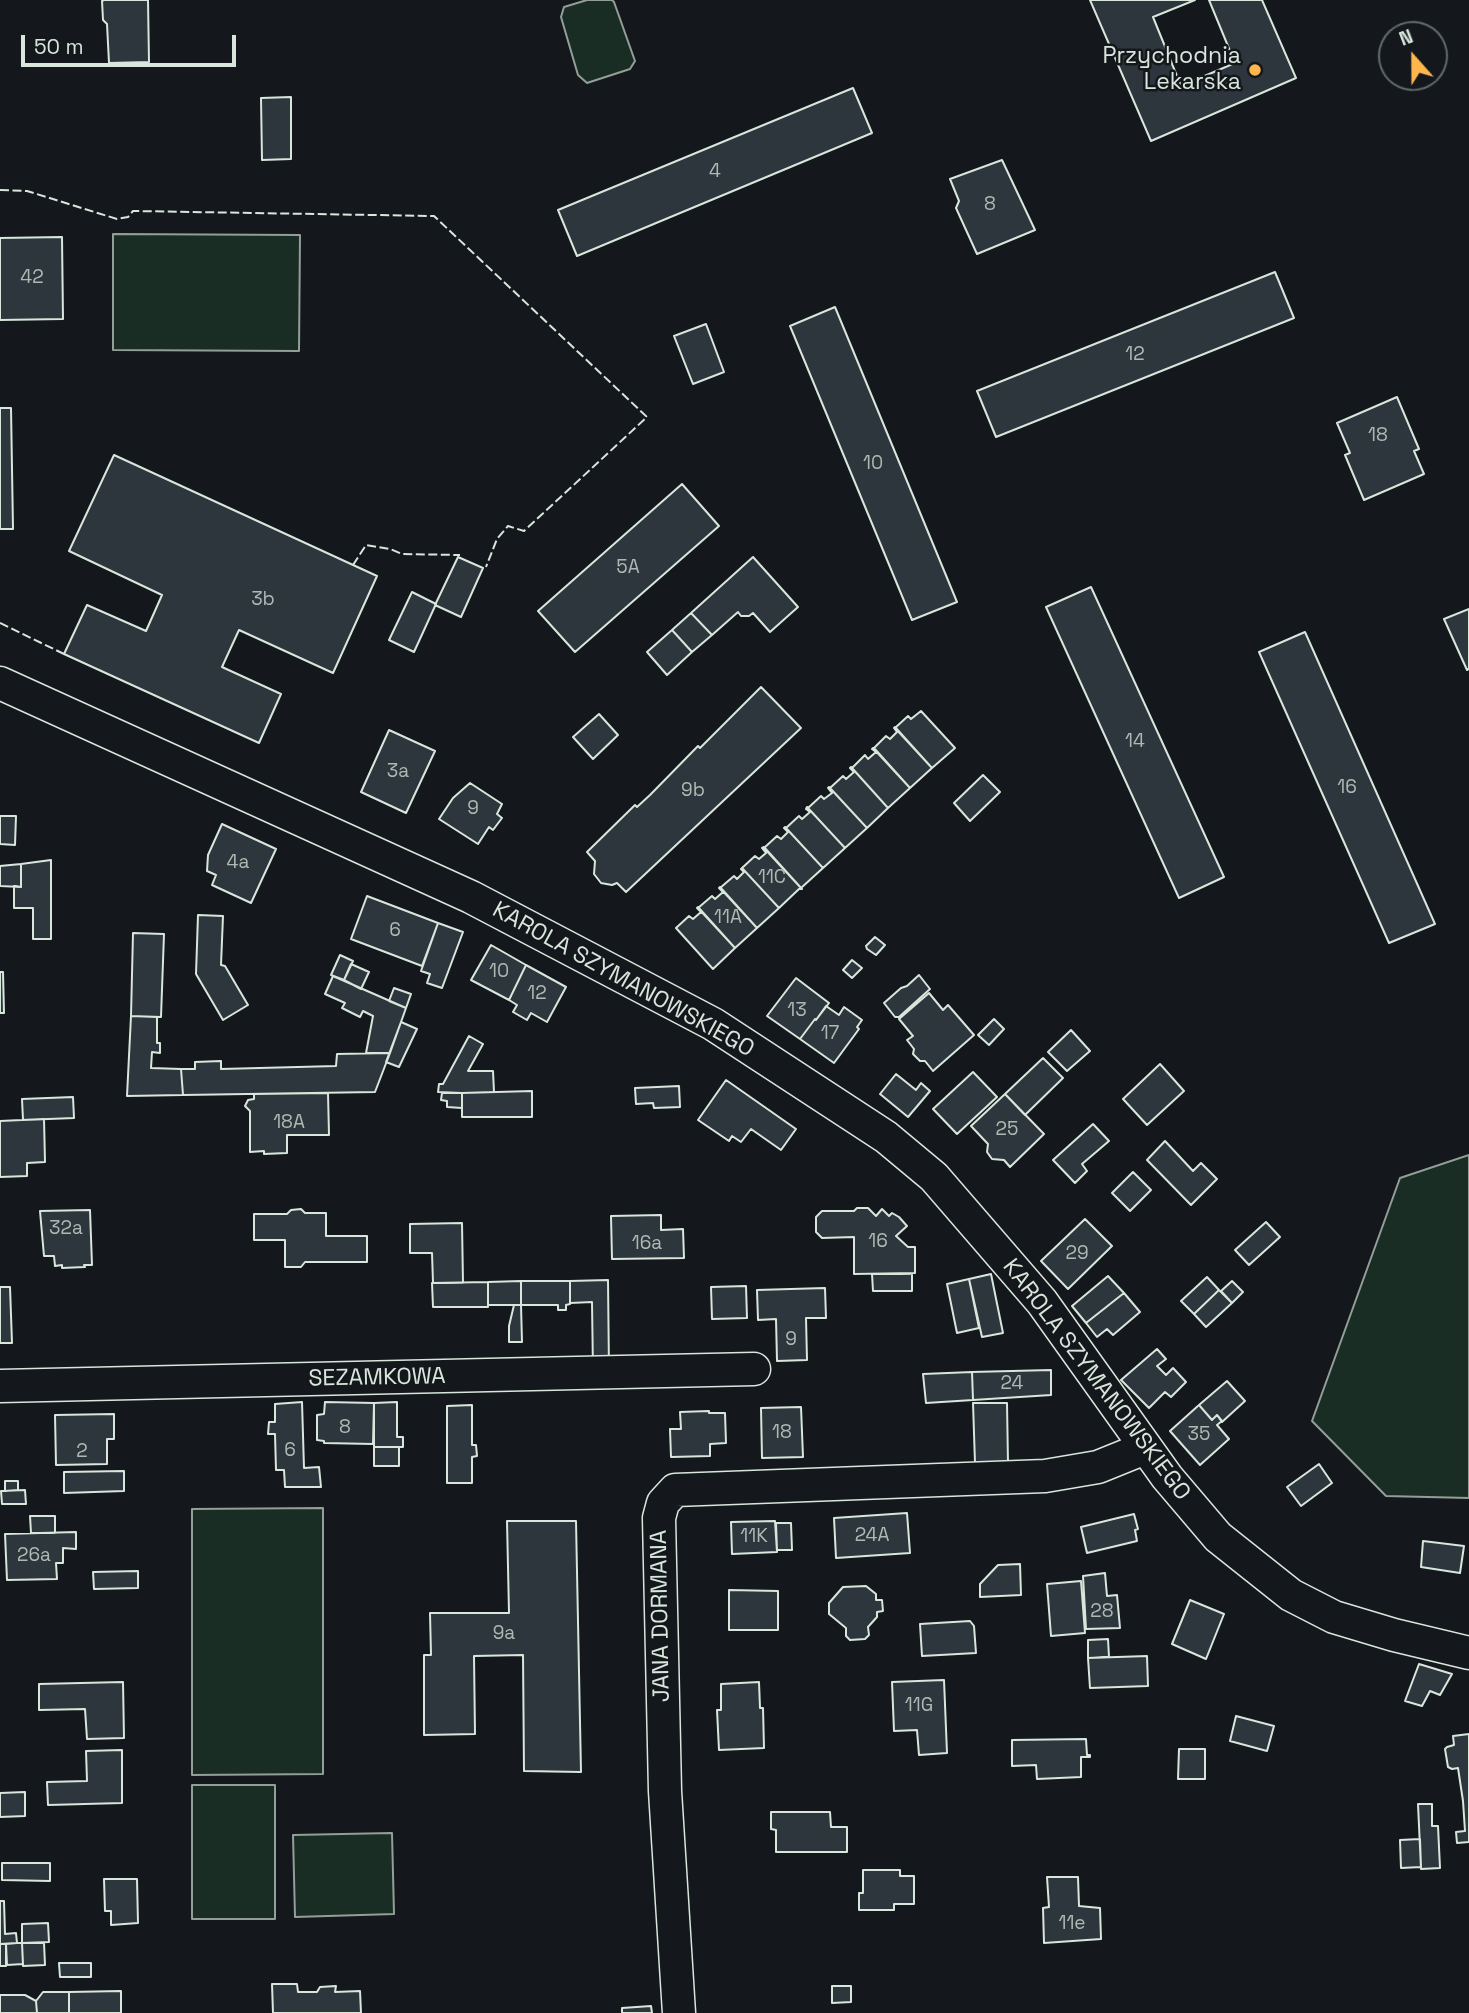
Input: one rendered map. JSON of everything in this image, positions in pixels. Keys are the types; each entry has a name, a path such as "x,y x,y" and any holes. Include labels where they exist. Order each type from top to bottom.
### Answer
{"street":[{"name":"KAROLA SZYMANOWSKIEGO","path":"0,684 471,897 713,1024 886,1137 934,1177 1042,1302 1145,1448 1218,1537 1291,1595 1334,1617 1469,1653"},
{"name":"SEZAMKOWA","path":"0,1386 754,1369"},
{"name":"JANA DORMANA","path":"679,2013 665,1791 659,1518 663,1503 675,1490 1045,1476 1098,1468 1145,1448"}],"green space":[{"path":"587,0 614,2 635,61 630,69 587,83 578,75 561,17 564,7"},
{"path":"113,234 300,235 299,351 113,350"},
{"path":"1469,1155 1469,1498 1386,1496 1312,1421 1400,1178"},
{"path":"323,1508 323,1774 192,1775 192,1509"},
{"path":"192,1785 275,1785 275,1919 192,1919"},
{"path":"392,1833 394,1914 295,1917 293,1835"}],"building":[{"path":"104,0 148,0 149,62 109,63 107,24 103,20"},
{"name":"Przychodnia Lekarska","path":"1090,0 1195,0 1153,17 1181,86 1235,63 1209,0 1262,0 1296,78 1151,141"},
{"path":"853,88 872,133 577,256 558,210"},
{"path":"291,97 291,159 262,160 261,98"},
{"path":"1002,160 1035,230 977,254 956,208 959,201 950,179"},
{"path":"62,237 63,319 0,320 0,238"},
{"path":"1275,272 1294,318 996,437 977,391"},
{"path":"835,307 957,602 912,620 790,326"},
{"path":"706,324 724,372 693,384 674,336"},
{"path":"1397,397 1419,449 1414,451 1424,474 1364,500 1345,455 1350,453 1337,423"},
{"path":"0,408 11,408 13,529 0,529"},
{"path":"114,455 377,576 333,673 239,630 222,667 281,694 259,743 64,654 87,605 146,631 162,595 69,551"},
{"path":"682,484 719,526 575,652 538,611"},
{"path":"458,557 483,568 461,617 435,605"},
{"path":"753,557 798,607 770,632 753,613 741,616 738,612 712,635 691,613"},
{"path":"1091,587 1224,877 1179,898 1046,607"},
{"path":"412,592 436,604 414,652 389,640"},
{"path":"1469,609 1469,669 1467,670 1444,619"},
{"path":"691,613 712,635 692,652 672,630"},
{"path":"672,630 692,652 667,675 647,652"},
{"path":"1305,632 1435,924 1389,943 1259,652"},
{"path":"761,687 801,728 626,892 617,883 601,883 594,874 595,861 587,852 635,805 637,807 650,795 698,746 700,748"},
{"path":"921,711 955,748 932,768 895,728 908,716 911,719"},
{"path":"599,714 618,735 593,759 573,737"},
{"path":"895,727 932,768 910,788 874,748 886,736 890,739 897,732"},
{"path":"389,730 435,751 406,813 361,792"},
{"path":"873,748 910,788 888,808 852,768 865,755 868,759 876,752"},
{"path":"851,767 888,808 867,828 830,788 843,776 846,779 854,772"},
{"path":"983,775 1000,792 970,821 954,803"},
{"path":"470,783 502,804 497,814 502,818 493,830 489,827 478,844 439,819 453,798"},
{"path":"829,787 867,828 845,848 808,808 821,796 824,799 832,793"},
{"path":"807,807 845,848 823,868 786,828 799,816 802,819 810,812"},
{"path":"0,816 16,816 15,845 0,844"},
{"path":"222,824 276,849 251,903 212,885 216,875 207,871 208,855"},
{"path":"785,827 823,868 801,888 764,848 777,836 781,839 788,832"},
{"path":"764,847 802,889 779,908 742,868 755,856 759,859 766,853 762,848"},
{"path":"51,860 51,939 33,939 33,908 14,908 14,886 21,887 21,864"},
{"path":"21,864 21,887 0,886 0,866"},
{"path":"742,868 779,908 757,928 720,888 734,876 737,879 744,872"},
{"path":"720,887 757,928 735,948 698,908 712,896 715,899 723,892"},
{"path":"367,896 438,923 422,966 351,939"},
{"path":"698,907 735,948 713,969 676,928 689,916 693,919 701,912"},
{"path":"198,915 223,916 221,965 225,966 248,1005 223,1020 196,974"},
{"path":"438,923 463,932 442,988 427,983 430,974 421,971"},
{"path":"133,933 164,934 161,1017 131,1016"},
{"path":"875,937 885,945 876,955 866,946"},
{"path":"491,945 526,965 509,1000 471,980"},
{"path":"340,955 353,961 344,980 331,975"},
{"path":"852,960 862,968 852,978 843,970"},
{"path":"351,964 369,972 361,989 344,980"},
{"path":"526,965 566,987 547,1022 531,1013 527,1020 513,1012 517,1005 509,1000"},
{"path":"0,972 3,972 4,1013 0,1013"},
{"path":"919,975 930,989 899,1017 895,1017 884,1003"},
{"path":"333,976 406,1008 390,1053 366,1053 373,1016 363,1011 360,1017 342,1008 345,1003 325,994"},
{"path":"796,978 829,1003 800,1039 767,1016"},
{"path":"394,988 411,994 406,1008 389,1001"},
{"path":"929,993 943,1010 948,1005 974,1035 933,1071 925,1061 920,1061 913,1054 914,1049 907,1040 913,1036 899,1019"},
{"path":"826,1006 839,1015 844,1007 862,1020 857,1027 859,1029 834,1063 800,1039"},
{"path":"131,1016 157,1017 157,1043 160,1043 160,1053 152,1052 151,1068 181,1069 183,1095 127,1096"},
{"path":"994,1019 1004,1029 989,1045 978,1035"},
{"path":"401,1022 417,1029 399,1067 386,1062"},
{"path":"1071,1030 1090,1051 1067,1071 1048,1052"},
{"path":"469,1036 483,1044 468,1071 493,1071 494,1092 438,1092 439,1084 443,1084"},
{"path":"390,1053 375,1092 183,1095 181,1069 195,1069 195,1062 221,1061 221,1069 336,1066 337,1054"},
{"path":"1043,1058 1063,1078 1025,1115 1005,1094"},
{"path":"1160,1064 1184,1091 1147,1125 1123,1099"},
{"path":"973,1072 997,1097 957,1134 933,1109"},
{"path":"896,1074 916,1090 921,1083 930,1091 908,1117 880,1094"},
{"path":"726,1080 796,1129 781,1150 751,1129 741,1142 732,1136 729,1141 698,1120"},
{"path":"679,1086 680,1107 654,1108 653,1103 636,1104 635,1088"},
{"path":"532,1091 532,1117 462,1117 462,1093"},
{"path":"328,1093 329,1135 287,1135 287,1153 250,1152 250,1111 245,1106 248,1100 254,1099 254,1094"},
{"path":"442,1093 462,1093 462,1108 447,1107 447,1101 441,1100"},
{"path":"1005,1094 1044,1134 1010,1167 1004,1160 992,1159 987,1152 988,1144 971,1126"},
{"path":"73,1097 74,1118 23,1120 22,1099"},
{"path":"44,1119 45,1162 27,1163 27,1176 0,1177 0,1121"},
{"path":"1093,1124 1109,1141 1082,1164 1087,1171 1075,1183 1053,1160"},
{"path":"1165,1141 1193,1171 1201,1163 1217,1179 1191,1205 1147,1160"},
{"path":"1133,1172 1151,1190 1130,1211 1112,1193"},
{"path":"857,1208 868,1208 876,1216 882,1209 889,1216 892,1213 899,1217 907,1226 896,1236 908,1247 915,1247 915,1273 854,1274 854,1237 822,1238 816,1232 816,1217 822,1211 854,1211"},
{"path":"301,1209 305,1213 326,1213 326,1236 367,1236 367,1262 305,1262 301,1267 285,1267 285,1240 254,1240 254,1214 287,1214 291,1210"},
{"path":"90,1210 92,1265 62,1268 62,1265 55,1266 54,1256 44,1256 40,1211"},
{"path":"661,1215 661,1230 683,1229 684,1258 612,1259 611,1216"},
{"path":"1085,1219 1112,1246 1068,1289 1041,1261"},
{"path":"1266,1222 1280,1237 1249,1265 1235,1250"},
{"path":"462,1223 463,1283 433,1283 432,1253 410,1253 410,1224"},
{"path":"872,1274 912,1274 912,1291 873,1291"},
{"path":"991,1274 1003,1333 982,1337 969,1279"},
{"path":"1108,1276 1124,1293 1086,1323 1072,1306"},
{"path":"1207,1277 1219,1290 1194,1314 1181,1301"},
{"path":"969,1279 979,1328 957,1333 947,1284"},
{"path":"608,1280 609,1372 593,1372 592,1302 570,1303 570,1281"},
{"path":"521,1281 521,1305 488,1305 488,1282"},
{"path":"521,1281 570,1281 570,1304 566,1305 566,1310 558,1310 558,1305 521,1305"},
{"path":"1232,1281 1243,1292 1232,1303 1221,1291"},
{"path":"488,1282 488,1307 433,1307 432,1283"},
{"path":"746,1286 747,1318 712,1319 711,1287"},
{"path":"0,1287 10,1287 12,1343 0,1343"},
{"path":"825,1288 826,1318 806,1318 807,1360 777,1361 776,1319 758,1320 757,1290"},
{"path":"1219,1290 1232,1303 1206,1327 1194,1314"},
{"path":"1124,1293 1140,1312 1113,1335 1107,1329 1097,1337 1086,1323"},
{"path":"514,1305 521,1305 522,1342 509,1342 509,1326"},
{"path":"1157,1349 1166,1359 1157,1366 1166,1375 1173,1368 1186,1382 1171,1397 1165,1392 1149,1408 1121,1380"},
{"path":"1051,1370 1051,1395 973,1400 972,1372"},
{"path":"972,1372 973,1400 926,1403 923,1374"},
{"path":"1227,1381 1245,1401 1222,1422 1217,1415 1212,1420 1199,1405"},
{"path":"302,1402 304,1468 319,1467 321,1487 285,1487 284,1470 276,1470 275,1434 268,1434 269,1422 275,1422 275,1404"},
{"path":"325,1402 374,1403 373,1444 324,1443 317,1440 317,1415 324,1414"},
{"path":"397,1402 397,1437 403,1437 403,1447 374,1447 374,1403"},
{"path":"973,1403 1007,1403 1008,1463 975,1463"},
{"path":"472,1405 472,1445 476,1445 477,1456 472,1457 472,1483 447,1483 447,1406"},
{"path":"1199,1405 1212,1420 1217,1415 1222,1421 1217,1425 1229,1439 1200,1465 1170,1431"},
{"path":"801,1407 803,1457 762,1458 761,1408"},
{"path":"680,1412 725,1413 726,1443 710,1444 710,1456 671,1457 670,1429 681,1429"},
{"path":"114,1414 114,1439 107,1439 107,1464 56,1465 55,1415"},
{"path":"374,1447 399,1447 399,1466 374,1466"},
{"path":"1319,1464 1332,1483 1301,1506 1287,1487"},
{"path":"124,1471 124,1491 64,1493 64,1472"},
{"path":"5,1481 18,1481 18,1490 5,1491"},
{"path":"25,1490 26,1504 2,1504 1,1491"},
{"path":"907,1513 910,1553 836,1558 834,1518"},
{"path":"1134,1514 1138,1529 1135,1530 1137,1541 1087,1553 1081,1527"},
{"path":"30,1516 55,1516 55,1533 31,1533"},
{"path":"507,1521 576,1521 581,1772 524,1771 523,1655 474,1656 475,1734 424,1735 424,1655 431,1655 430,1613 509,1613"},
{"path":"775,1521 777,1552 732,1554 731,1522"},
{"path":"776,1523 791,1523 792,1550 777,1550"},
{"path":"76,1532 76,1549 63,1548 63,1563 56,1563 57,1579 7,1580 5,1534"},
{"path":"1423,1541 1464,1546 1460,1573 1421,1567"},
{"path":"1020,1564 1021,1595 980,1597 980,1584 998,1565"},
{"path":"138,1571 138,1588 94,1589 93,1572"},
{"path":"1105,1573 1107,1596 1117,1595 1120,1628 1086,1629 1083,1576"},
{"path":"1081,1581 1085,1633 1051,1636 1047,1584"},
{"path":"866,1586 876,1594 876,1600 882,1600 883,1611 877,1612 877,1617 868,1627 869,1635 865,1639 850,1640 846,1636 846,1628 829,1614 829,1603 843,1587"},
{"path":"729,1590 778,1591 778,1630 729,1630"},
{"path":"1190,1600 1224,1614 1206,1659 1172,1644"},
{"path":"970,1621 974,1626 976,1653 922,1656 920,1624"},
{"path":"1108,1639 1109,1657 1088,1658 1088,1640"},
{"path":"1147,1656 1148,1686 1090,1688 1088,1658"},
{"path":"1419,1664 1452,1674 1440,1695 1430,1691 1422,1706 1405,1701"},
{"path":"944,1680 947,1753 919,1755 917,1730 894,1731 892,1682"},
{"path":"123,1682 124,1738 87,1739 85,1709 39,1710 39,1684"},
{"path":"759,1682 764,1748 719,1750 717,1710 721,1710 721,1684"},
{"path":"1236,1716 1274,1726 1267,1751 1230,1741"},
{"path":"1469,1734 1469,1842 1457,1843 1456,1832 1465,1831 1463,1801 1458,1768 1448,1767 1445,1749 1454,1745 1453,1736"},
{"path":"1086,1739 1087,1755 1090,1757 1081,1757 1081,1777 1037,1779 1036,1765 1012,1766 1012,1740"},
{"path":"1179,1749 1205,1749 1205,1779 1178,1779"},
{"path":"122,1750 122,1803 48,1805 47,1782 87,1781 86,1751"},
{"path":"25,1792 25,1816 0,1817 0,1793"},
{"path":"1418,1804 1432,1804 1432,1826 1438,1826 1440,1868 1421,1869"},
{"path":"771,1812 830,1812 831,1827 847,1827 847,1852 776,1852 776,1830 771,1829"},
{"path":"1420,1839 1421,1867 1401,1868 1400,1840"},
{"path":"2,1863 50,1863 50,1881 2,1880"},
{"path":"863,1870 900,1870 900,1876 914,1876 914,1904 894,1904 894,1910 859,1910 859,1893 863,1893"},
{"path":"1047,1877 1078,1877 1079,1906 1100,1908 1101,1939 1044,1943 1043,1908 1049,1907"},
{"path":"104,1879 137,1879 138,1923 111,1925 111,1911 105,1911"},
{"path":"0,1901 4,1901 5,1934 16,1933 17,1943 0,1944"},
{"path":"48,1923 49,1942 22,1943 22,1924"},
{"path":"22,1943 23,1964 7,1965 6,1944"},
{"path":"22,1943 44,1943 45,1965 23,1966"},
{"path":"0,1944 6,1944 6,1966 0,1966"},
{"path":"59,1963 91,1963 91,1977 60,1977"},
{"path":"272,1984 297,1984 298,1992 317,1992 320,1987 336,1986 335,1992 360,1991 361,2013 273,2013"},
{"path":"832,1986 851,1986 851,2002 832,2003"},
{"path":"121,1991 121,2013 69,2013 69,1992"},
{"path":"43,1992 69,1992 69,2013 37,2013 36,2001"},
{"path":"0,1995 25,1995 36,2001 37,2013 0,2013"},
{"path":"651,2006 652,2013 622,2013 622,2008"}],"fence":[{"path":"0,190 27,191 117,219 128,217 133,211 434,216 647,417 524,531 508,526 497,539 486,567"},
{"path":"353,565 366,545 402,554 460,555"},
{"path":"0,623 64,654"}],"place":[{"name":"Przychodnia Lekarska","path":"1255,70"}]}
